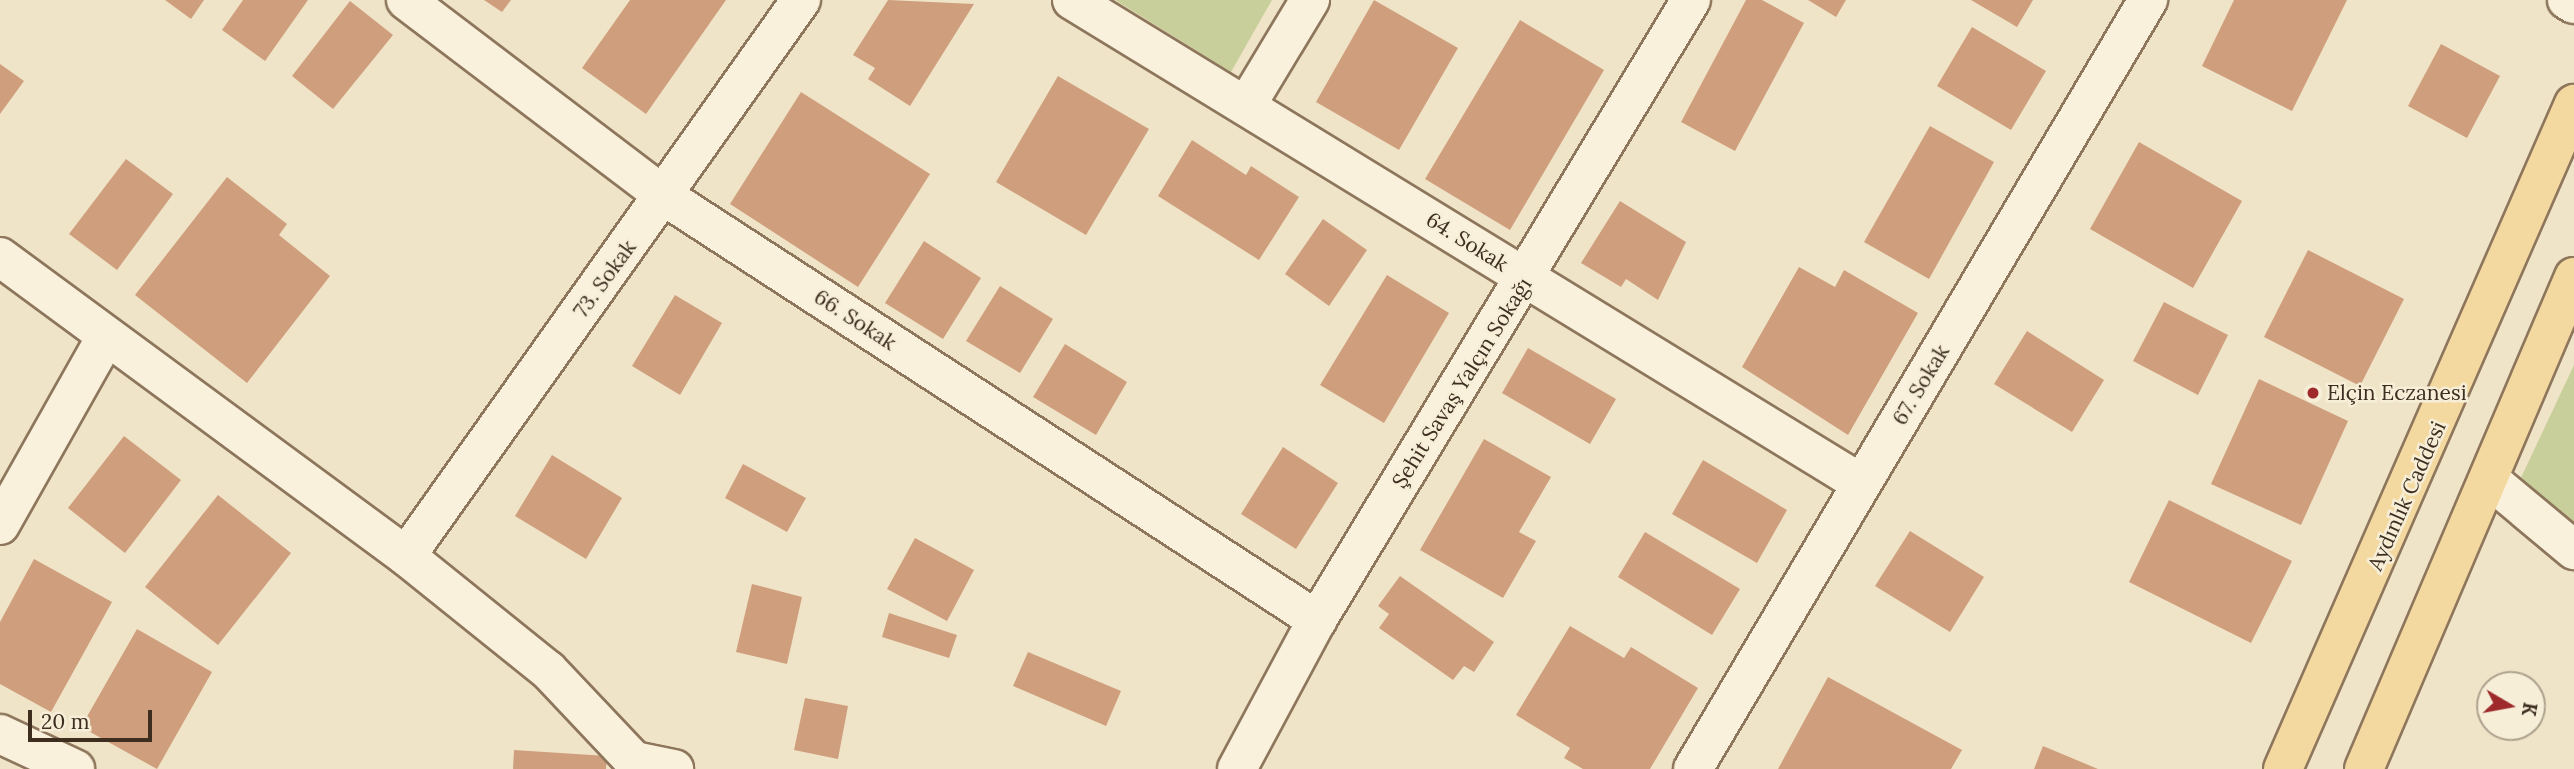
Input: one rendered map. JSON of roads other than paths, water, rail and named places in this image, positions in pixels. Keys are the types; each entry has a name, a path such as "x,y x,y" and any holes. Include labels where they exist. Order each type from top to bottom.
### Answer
{"main road":[{"name":"Aydınlık Caddesi","path":"2283,769 2574,104"},
{"path":"2364,769 2574,277"}],"street":[{"name":"66. Sokak","path":"406,0 664,196 1317,620"},
{"name":"73. Sokak","path":"406,556 801,0"},
{"name":"64. Sokak","path":"1072,0 1863,484"},
{"path":"1246,106 1310,0"},
{"name":"Şehit Savaş Yalçın Sokağı","path":"1237,769 1317,620 1527,279 1691,0"},
{"name":"67. Sokak","path":"1693,769 2148,0"},
{"path":"2567,0 2574,4"},
{"path":"0,257 406,556 548,670 635,765 674,769"},
{"path":"0,525 106,337"},
{"path":"2489,479 2574,550"},
{"path":"0,734 75,769"}],"place":[{"name":"Elçin Eczanesi","path":"2313,393"}]}
